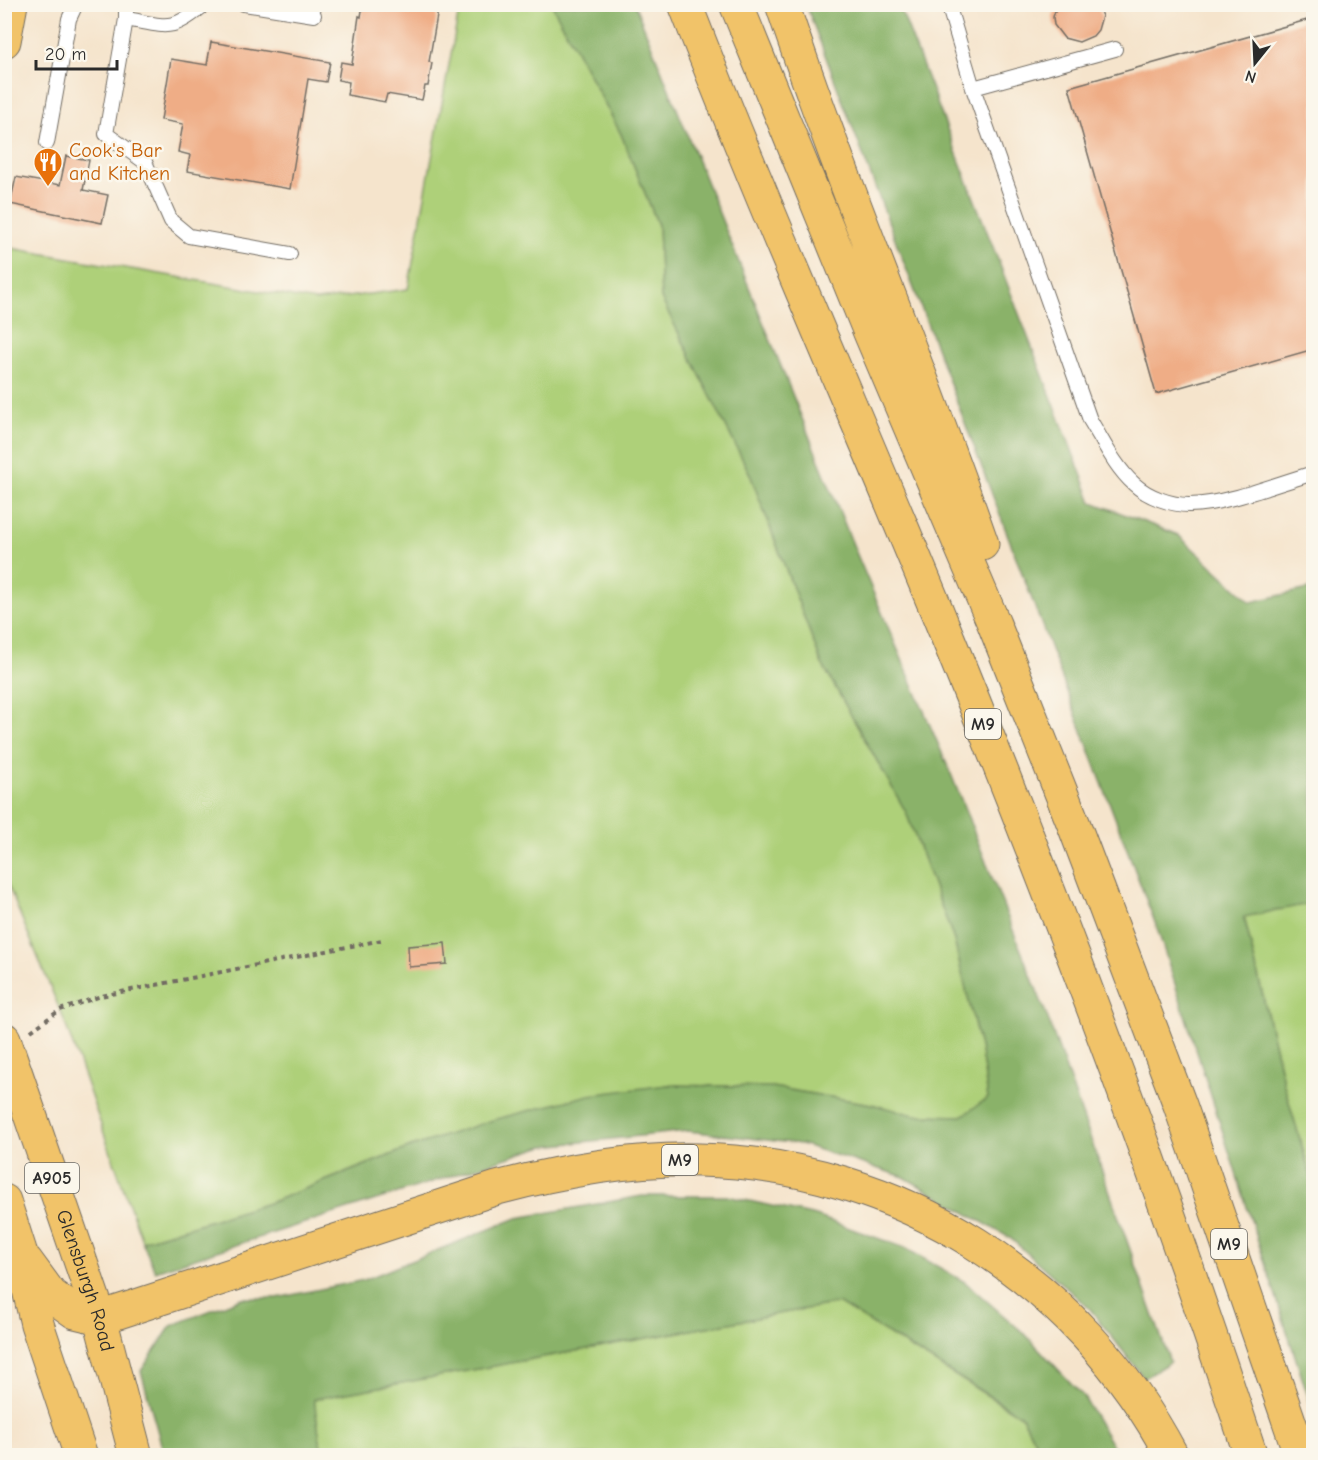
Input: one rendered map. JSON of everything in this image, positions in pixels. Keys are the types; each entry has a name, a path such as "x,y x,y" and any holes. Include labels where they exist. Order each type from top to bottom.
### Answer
{"main road":[{"path":"4,41 11,4"},
{"name":"M9","path":"685,4 764,202 942,624 1058,918 1129,1106 1251,1455"},
{"name":"M9","path":"736,4 871,335 994,624 1074,825 1232,1251 1301,1455"},
{"path":"782,4 856,212 950,453 1153,1033"},
{"name":"Glensburgh Road","path":"5,1040 100,1318 136,1455"},
{"name":"M9","path":"100,1318 497,1188 539,1177 606,1166 661,1161 735,1162 807,1174 872,1193 933,1219 982,1246 1029,1280 1084,1333 1140,1403 1172,1455"},
{"name":"A905","path":"4,1201 20,1251 37,1324 81,1455"},
{"name":"A905","path":"20,1251 51,1294 75,1312 100,1318"}],"lane":[{"path":"47,142 69,18 76,4"},
{"path":"205,4 188,18 171,27 126,12 106,135 145,162 171,221 189,236 290,254"},
{"path":"244,4 314,15"},
{"path":"948,4 973,88 1090,420 1115,462 1134,485 1159,499 1188,505 1217,501 1314,473"},
{"path":"973,88 1115,49"}],"path":[{"path":"5,1040 26,1035 60,1010 101,996 382,940"}],"green space":[{"path":"460,5 552,5 621,134 658,225 661,298 750,474 821,662 906,812 954,940 981,1051 988,1098 962,1116 914,1115 871,1104 772,1087 667,1085 411,1147 269,1203 142,1241 64,1020 5,878 4,247 316,301 408,289"},
{"path":"552,5 635,5 858,557 951,774 1047,1016 1170,1362 1144,1378 1090,1309 1010,1238 904,1177 801,1144 688,1131 544,1146 155,1271 142,1241 269,1203 411,1147 493,1120 589,1095 667,1085 772,1087 871,1104 914,1115 962,1116 988,1098 981,1051 954,940 906,812 821,662 750,474 661,298 658,225 621,134"},
{"path":"806,5 899,5 1092,502 1178,535 1251,602 1313,588 1313,903 1244,917 1284,1085 1313,1184 1313,1412 1157,928"},
{"path":"1313,903 1313,1184 1284,1085 1244,916"},
{"path":"642,1196 727,1196 816,1216 905,1248 965,1282 1027,1336 1083,1396 1118,1455 1042,1455 1022,1416 838,1303 314,1399 322,1455 164,1455 141,1371 171,1326 242,1298 277,1298 364,1280 517,1218"},
{"path":"838,1303 1022,1417 1042,1455 322,1455 314,1399"}],"building":[{"path":"363,4 439,4 429,62 432,63 428,86 425,86 422,100 387,94 385,102 347,95 349,82 338,80 341,62 352,64"},
{"path":"1057,5 1097,5 1102,16 1098,30 1093,36 1079,42 1064,38 1054,25 1053,17"},
{"path":"1314,18 1314,349 1156,394 1069,87"},
{"path":"211,42 330,62 326,82 308,79 290,189 187,171 190,155 178,152 183,124 161,120 171,59 207,65"},
{"name":"Cook's Bar and Kitchen","path":"66,156 89,160 83,190 108,195 102,223 10,204 16,177 60,185"},
{"path":"445,943 447,964 409,967 408,946"}],"place":[{"name":"Cook's Bar and Kitchen","path":"48,188"}]}
